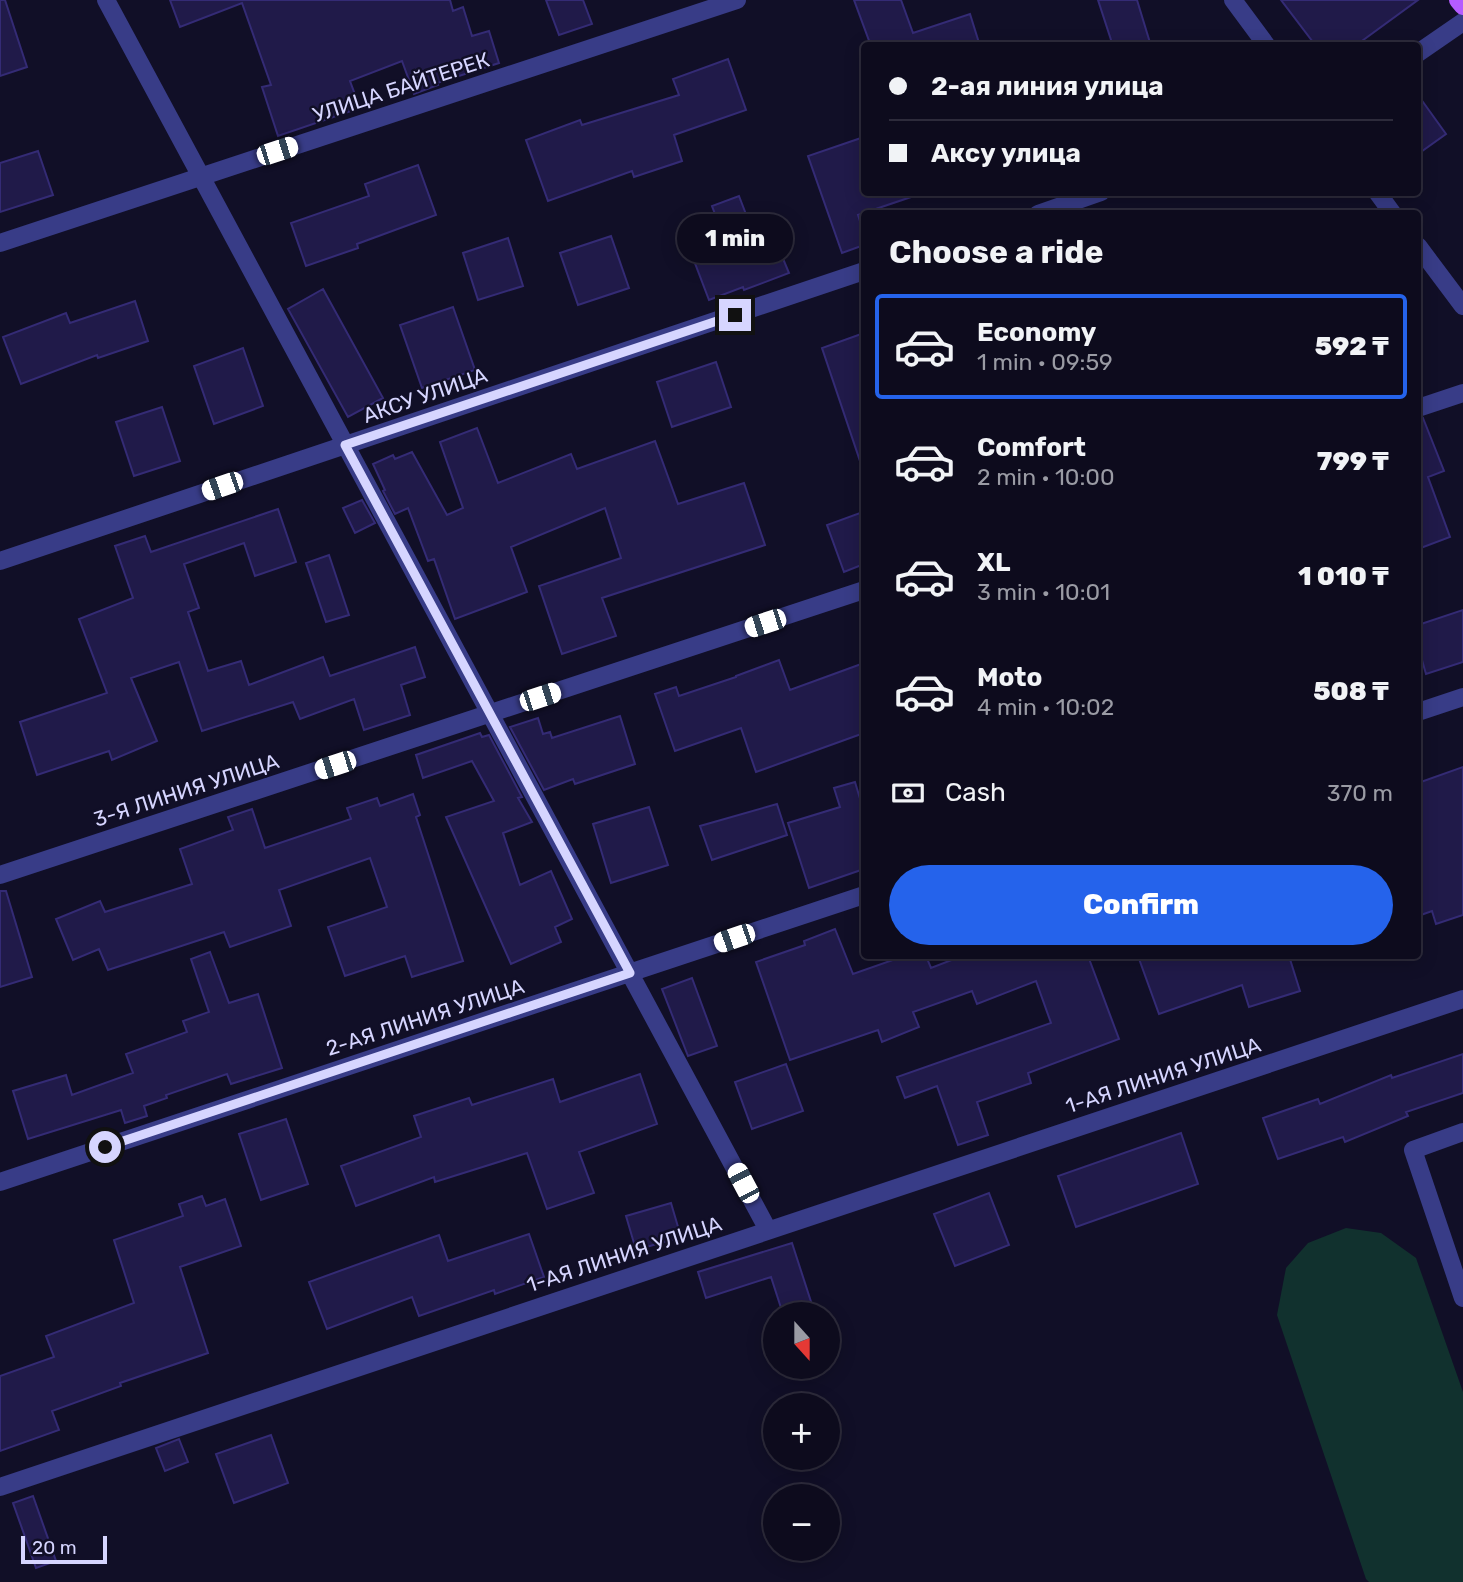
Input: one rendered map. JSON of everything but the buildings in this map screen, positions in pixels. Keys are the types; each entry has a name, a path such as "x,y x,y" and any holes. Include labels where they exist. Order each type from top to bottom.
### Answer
{"main road":[{"path":"1458,0 1463,6"}],"street":[{"path":"106,0 768,1230"},
{"name":"УЛИЦА БАЙТЕРЕК","path":"0,243 737,0"},
{"path":"1233,0 1264,42"},
{"path":"1421,51 1463,22"},
{"path":"1049,210 1090,196"},
{"path":"1421,250 1463,306"},
{"name":"АКСУ УЛИЦА","path":"0,561 861,272"},
{"path":"1421,407 1463,393"},
{"name":"3-Я ЛИНИЯ УЛИЦА","path":"0,875 861,591"},
{"path":"1421,711 1463,697"},
{"name":"2-АЯ ЛИНИЯ УЛИЦА","path":"0,1182 861,896"},
{"name":"1-АЯ ЛИНИЯ УЛИЦА","path":"0,1487 1463,999"},
{"path":"1463,1132 1413,1150 1463,1298"}],"green space":[{"path":"1346,1228 1381,1233 1416,1258 1463,1392 1463,1582 1369,1582 1366,1579 1277,1315 1286,1268 1308,1243"}],"route":[{"path":"105,1147 630,973 345,445 735,315"}]}
